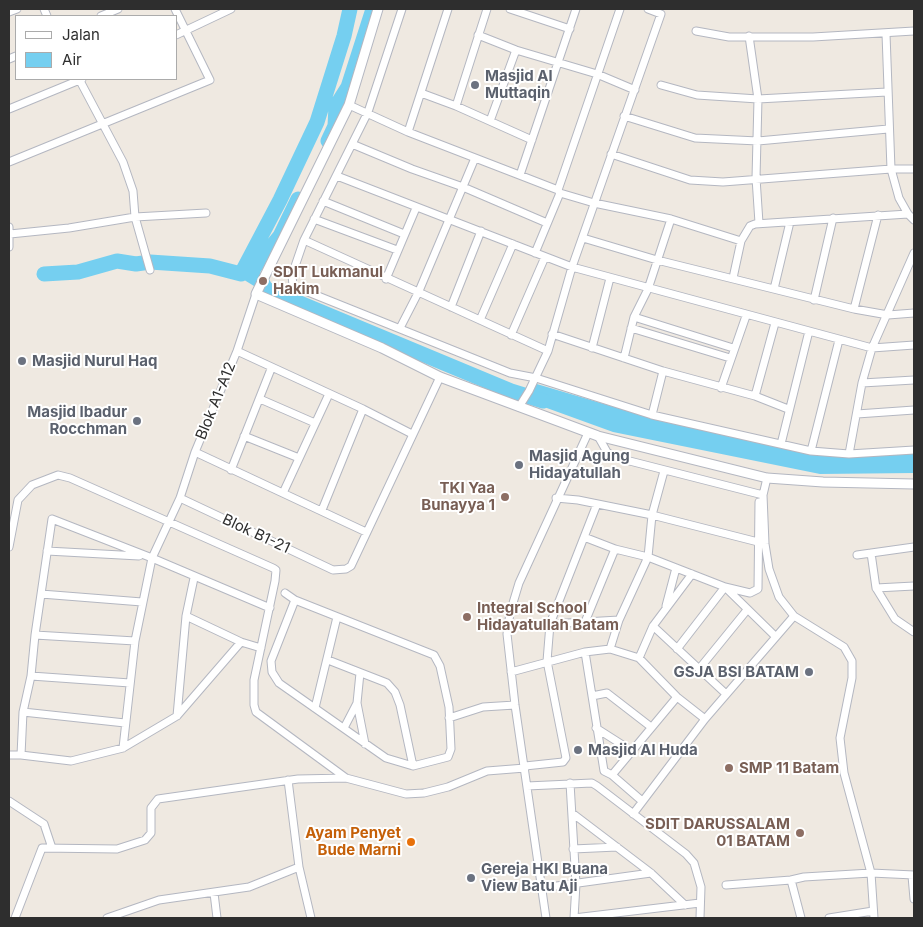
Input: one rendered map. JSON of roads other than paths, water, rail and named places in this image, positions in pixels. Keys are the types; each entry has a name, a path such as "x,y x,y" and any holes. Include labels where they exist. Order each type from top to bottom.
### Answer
{"street":[{"path":"9,12 17,9"},
{"path":"104,14 118,9"},
{"path":"9,162 210,80 188,30 175,9"},
{"path":"178,34 231,9"},
{"path":"378,9 352,106 256,294 382,348 440,377 520,404 598,436 767,478 824,482 914,484"},
{"path":"402,9 366,111 337,176 304,240 292,275 293,286 510,373 536,378 652,415 812,451 849,454 914,450"},
{"path":"408,132 448,9"},
{"path":"456,106 486,9"},
{"path":"510,9 570,29"},
{"path":"520,175 576,9"},
{"path":"535,253 559,192 620,9"},
{"path":"520,404 530,391 548,351 572,267 661,14 648,9"},
{"path":"696,31 729,37 813,37 914,31"},
{"path":"886,34 888,129 891,168 900,198 908,214 914,220"},
{"path":"478,35 516,50 597,74 635,90"},
{"path":"749,36 758,99 756,178 759,223"},
{"path":"490,121 516,50"},
{"path":"9,109 78,80"},
{"path":"81,80 123,162 133,191 135,217 148,255 150,267"},
{"path":"661,85 697,95 758,99 887,92"},
{"path":"421,93 456,106 532,140"},
{"path":"352,106 408,132 559,192 594,203 671,219 741,241"},
{"path":"624,116 695,138 758,141 888,129"},
{"path":"352,144 412,169 464,187 547,223"},
{"path":"611,154 690,180 723,182 891,168 914,169"},
{"path":"400,328 419,291 475,158"},
{"path":"337,176 572,267 746,316 872,348 914,345"},
{"path":"323,201 404,234"},
{"path":"386,279 416,208"},
{"path":"9,247 9,231 68,228 135,217 206,213"},
{"path":"732,278 741,241 750,226 759,223 908,214"},
{"path":"854,309 878,215"},
{"path":"814,300 833,218"},
{"path":"314,219 397,250"},
{"path":"624,358 634,317 648,289 671,219"},
{"path":"774,288 790,222"},
{"path":"451,306 481,231"},
{"path":"583,238 657,260 774,288 814,300 888,314 914,313"},
{"path":"304,240 386,279 419,291 548,351"},
{"path":"480,320 513,244"},
{"path":"849,454 862,383 872,348 911,268 914,253"},
{"path":"511,335 545,257"},
{"path":"592,348 610,278"},
{"name":"Blok A1-A12","path":"123,748 134,641 150,557 180,498 195,452 237,351 256,294"},
{"path":"721,388 733,348 746,316"},
{"path":"634,317 733,348"},
{"path":"755,396 775,323"},
{"path":"631,328 730,358"},
{"path":"781,444 788,409 809,332"},
{"path":"552,334 663,372 755,396 788,409"},
{"path":"812,451 839,340"},
{"path":"237,351 364,409 412,434"},
{"path":"231,470 271,368"},
{"path":"652,415 663,372"},
{"path":"195,452 366,532 440,377"},
{"path":"862,383 914,380"},
{"path":"283,493 329,394"},
{"path":"260,399 315,423"},
{"path":"322,510 364,409"},
{"path":"857,414 914,410"},
{"path":"546,918 515,705 507,634 510,614 519,583 556,498 588,432"},
{"path":"244,436 298,458"},
{"path":"598,436 607,452 614,458 761,494"},
{"path":"610,649 619,620 648,557 652,515 664,471"},
{"path":"9,547 18,500 32,485 58,475 70,478 169,521 276,570 254,691 256,712 346,778"},
{"path":"584,537 615,549 648,557 725,587 750,593 756,591 761,494 767,478"},
{"path":"761,494 769,569 779,597 794,616 844,647 852,660 852,678 840,738 844,773 871,873 874,915 829,918"},
{"name":"Blok B1-21","path":"180,498 333,570 340,571 351,566 366,532"},
{"path":"556,498 652,515 758,542"},
{"path":"15,918 42,848 117,849 149,838 152,833 151,808 158,799 288,780 346,778 406,794 424,793 448,787 487,771 562,762 566,758 547,661 550,624 597,504"},
{"path":"21,756 23,712 32,676 35,635 52,519 150,557 194,578 270,608"},
{"path":"857,555 914,547"},
{"path":"585,622 615,549"},
{"path":"47,551 150,557"},
{"path":"871,553 876,588 895,619 913,631"},
{"path":"665,610 676,568"},
{"path":"639,658 653,626 692,574"},
{"path":"177,716 186,616 194,578"},
{"path":"876,588 914,586"},
{"path":"725,587 775,636"},
{"path":"677,649 725,587"},
{"path":"285,593 295,600 434,655 440,666 450,718 451,749 448,757 413,766 386,758 279,683 272,672 271,661 295,600"},
{"path":"41,594 142,602"},
{"path":"699,669 747,610"},
{"path":"186,616 241,642 261,648"},
{"path":"633,814 704,718 794,616"},
{"path":"315,708 337,617"},
{"path":"550,624 619,620"},
{"path":"653,626 725,693"},
{"path":"35,635 134,641"},
{"path":"9,755 71,761 123,748 177,716 241,642"},
{"path":"511,672 547,661 586,652 610,649 639,658 677,697 704,718"},
{"path":"586,652 604,771 612,774 642,801"},
{"path":"328,660 387,683 395,692 400,705 413,766"},
{"path":"360,673 357,703 365,744"},
{"path":"32,676 130,683"},
{"path":"592,696 607,694 651,727"},
{"path":"612,774 677,697"},
{"path":"344,728 357,703"},
{"path":"450,718 488,706 515,705"},
{"path":"23,712 125,723"},
{"path":"596,728 632,750"},
{"path":"288,780 299,866 312,918"},
{"path":"570,783 574,918 700,903"},
{"path":"528,786 592,783 686,854 694,863 700,878 700,918"},
{"path":"9,801 44,824 52,848"},
{"path":"572,813 651,874 684,905"},
{"path":"573,849 617,847"},
{"path":"107,918 159,900 196,893 214,893 249,887 299,866"},
{"path":"726,885 791,880 804,877 871,873 913,875 914,899"},
{"path":"542,888 651,874"},
{"path":"791,880 801,918"},
{"path":"214,893 217,918"}],"water":[{"path":"530,382 645,416 826,455 914,451 914,473 820,474 613,432 522,399"}],"waterway":[{"path":"44,274 78,272 117,261 136,264 150,262 210,266 241,274 280,200 317,122 344,36 350,9"},
{"path":"328,141 335,126 336,106 348,87 373,9"},
{"path":"298,199 280,236 249,274 262,282 266,289 511,391 543,401"}],"place":[{"name":"Masjid Al Muttaqin","path":"475,85"},
{"name":"SDIT Lukmanul Hakim","path":"263,281"},
{"name":"Masjid Nurul Haq","path":"22,361"},
{"name":"Masjid Ibadur Rocchman","path":"137,421"},
{"name":"Masjid Agung Hidayatullah","path":"519,465"},
{"name":"TKI Yaa Bunayya 1","path":"505,497"},
{"name":"Integral School Hidayatullah Batam","path":"467,617"},
{"name":"GSJA BSI BATAM","path":"809,672"},
{"name":"Masjid Al Huda","path":"578,750"},
{"name":"SMP 11 Batam","path":"729,768"},
{"name":"SDIT DARUSSALAM 01 BATAM","path":"800,833"},
{"name":"Ayam Penyet Bude Marni","path":"411,842"},
{"name":"Gereja HKI Buana View Batu Aji","path":"471,878"}]}
